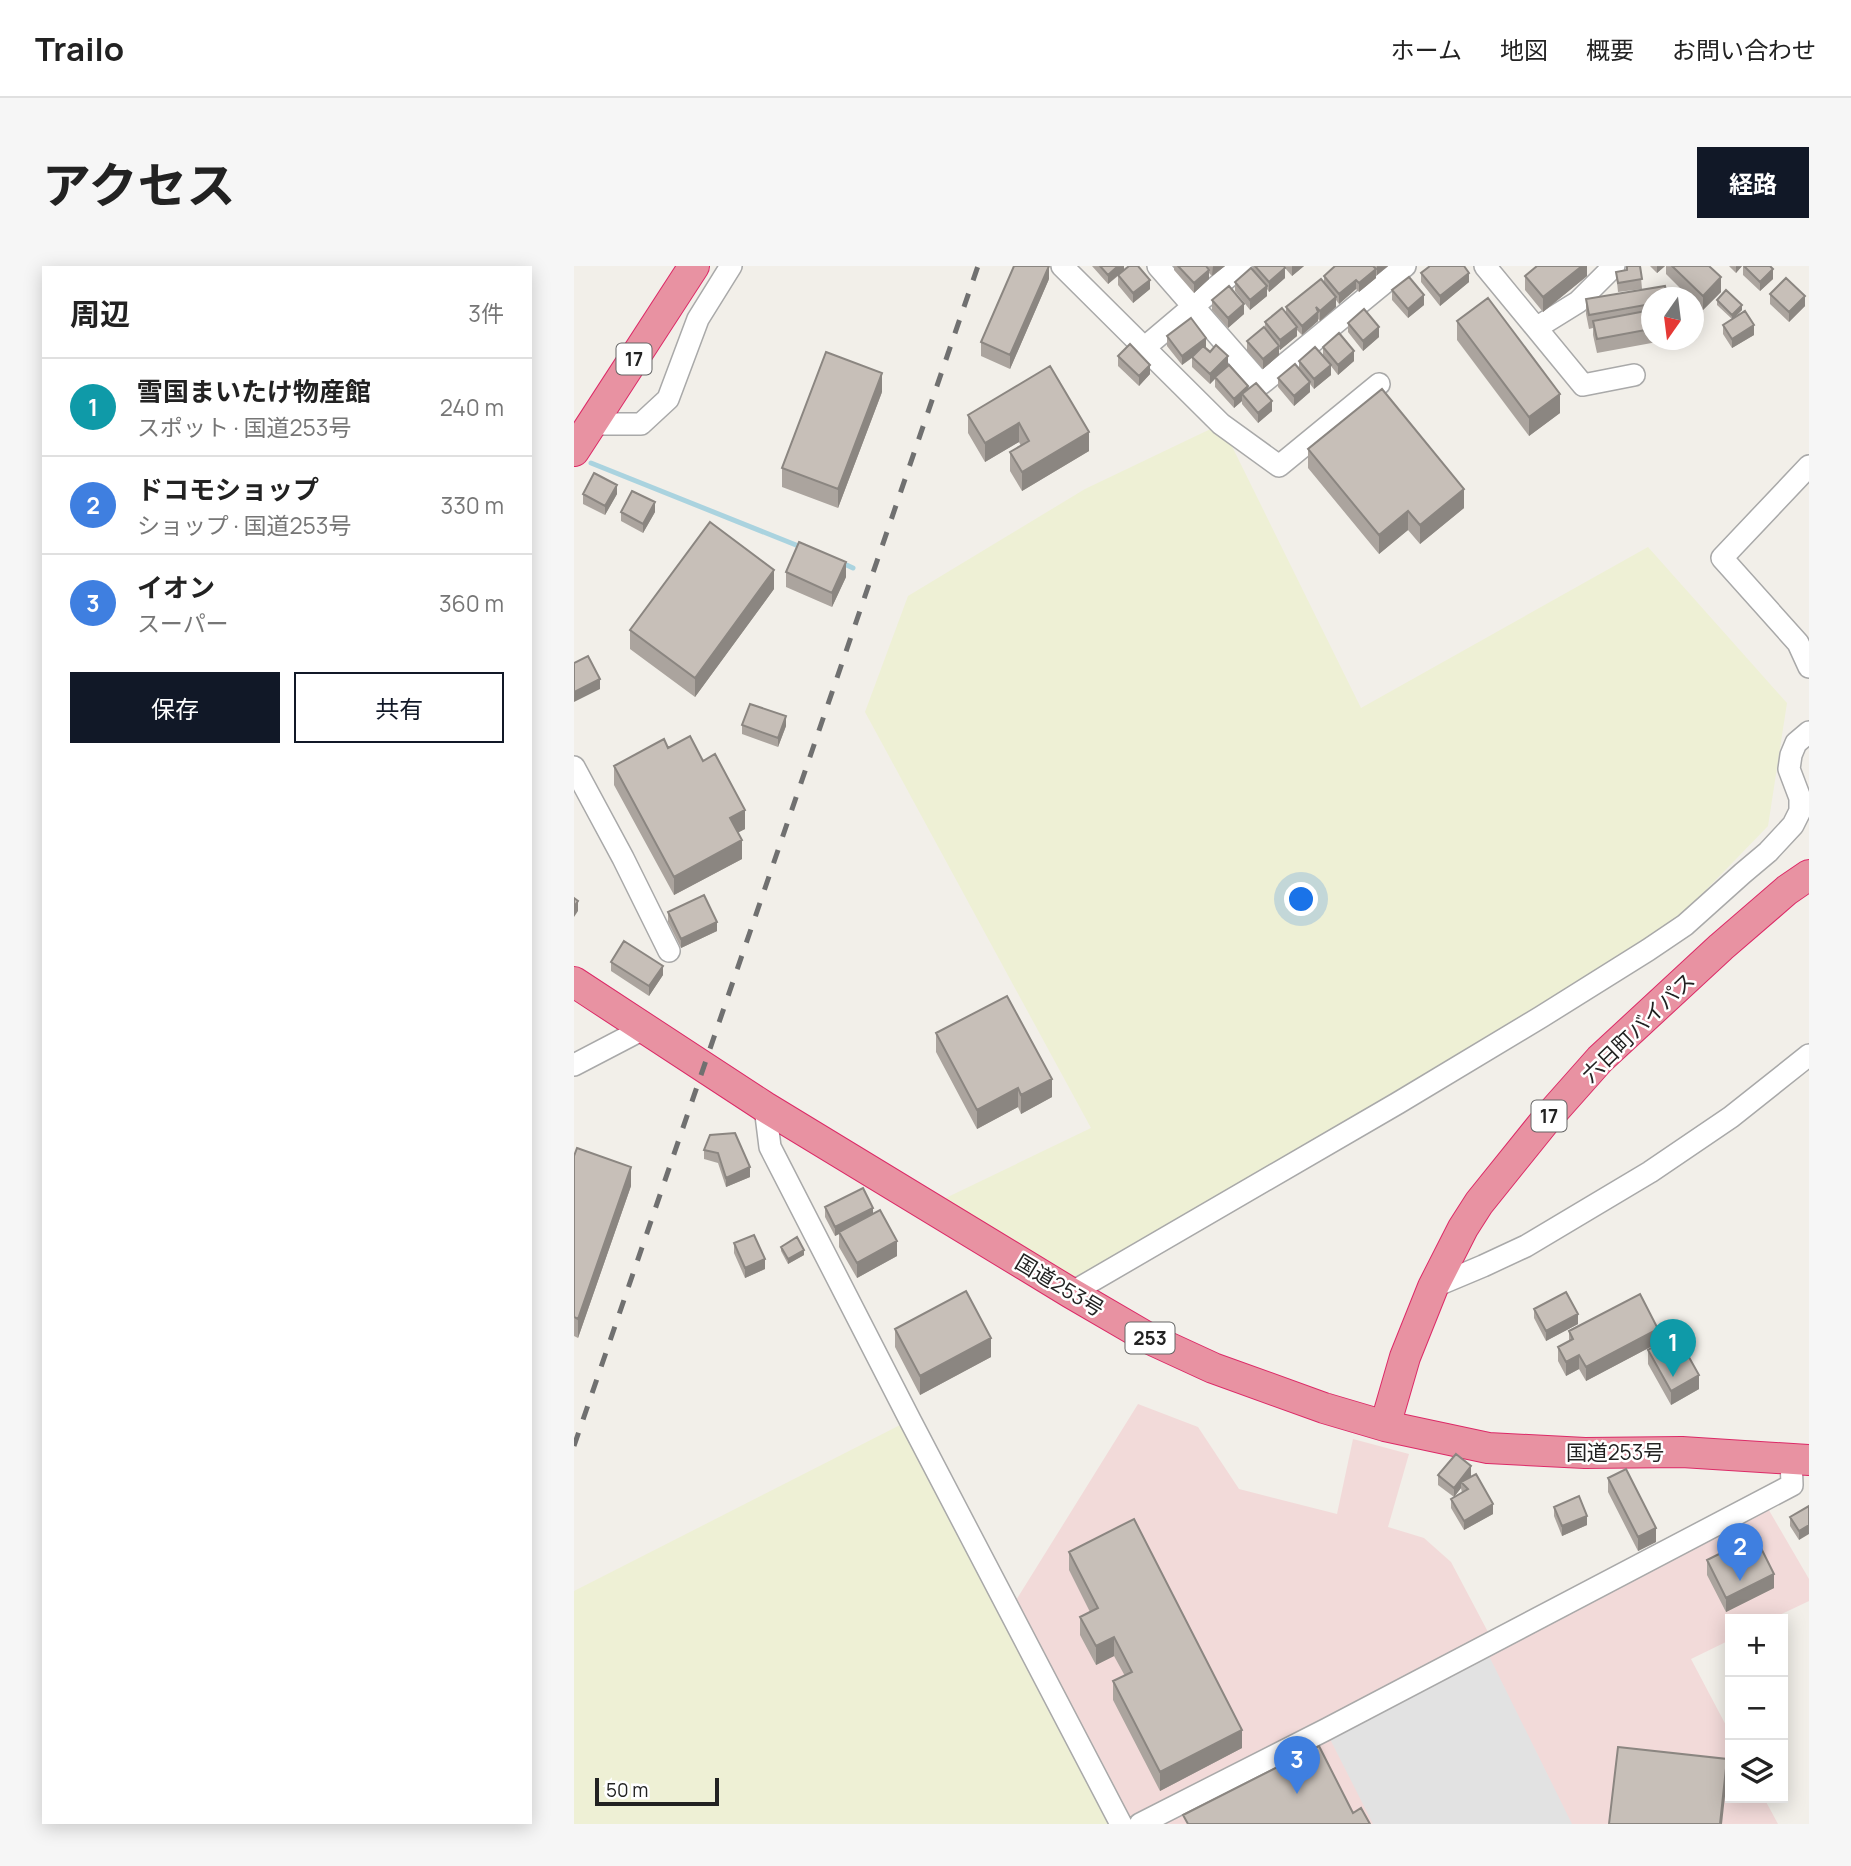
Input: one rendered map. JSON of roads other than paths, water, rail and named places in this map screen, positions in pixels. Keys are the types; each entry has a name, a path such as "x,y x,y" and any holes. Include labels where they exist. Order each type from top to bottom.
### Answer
{"highway":[{"name":"17","path":"574,451 694,266"},
{"name":"六日町バイパス","path":"1385,1426 1405,1357 1433,1287 1479,1203 1545,1121 1600,1059 1721,947 1787,890 1809,875"},
{"name":"国道253号","path":"574,982 765,1107 1071,1293 1150,1339 1213,1368 1324,1408 1385,1426 1488,1448 1585,1453 1682,1452 1800,1459"}],"street":[{"path":"592,424 641,425 668,399 698,319 731,266"},
{"path":"1062,266 1221,424 1279,466 1379,384"},
{"path":"1158,266 1261,384 1405,266"},
{"path":"1144,348 1241,266"},
{"path":"1485,266 1583,385 1634,375"},
{"path":"1536,328 1578,302 1614,266"},
{"path":"1809,466 1722,558 1798,643 1809,667"},
{"path":"1071,1293 1398,1103 1541,1017 1685,925 1768,852 1793,825 1800,811 1800,798 1789,769 1791,755 1796,743 1809,732"},
{"path":"574,767 670,951"},
{"path":"574,1065 645,1028"},
{"path":"1433,1287 1526,1246 1650,1172 1731,1117 1809,1055"},
{"path":"765,1107 770,1147 1121,1824"},
{"path":"1140,1824 1792,1485 1800,1459"}],"waterway":[{"path":"591,463 801,547"},
{"path":"840,562 853,568"}],"railway":[{"path":"574,1446 978,266"}],"place":[{"name":"雪国まいたけ物産館","path":"1673,1377"},
{"name":"ドコモショップ","path":"1740,1581"},
{"name":"イオン","path":"1297,1794"}]}
